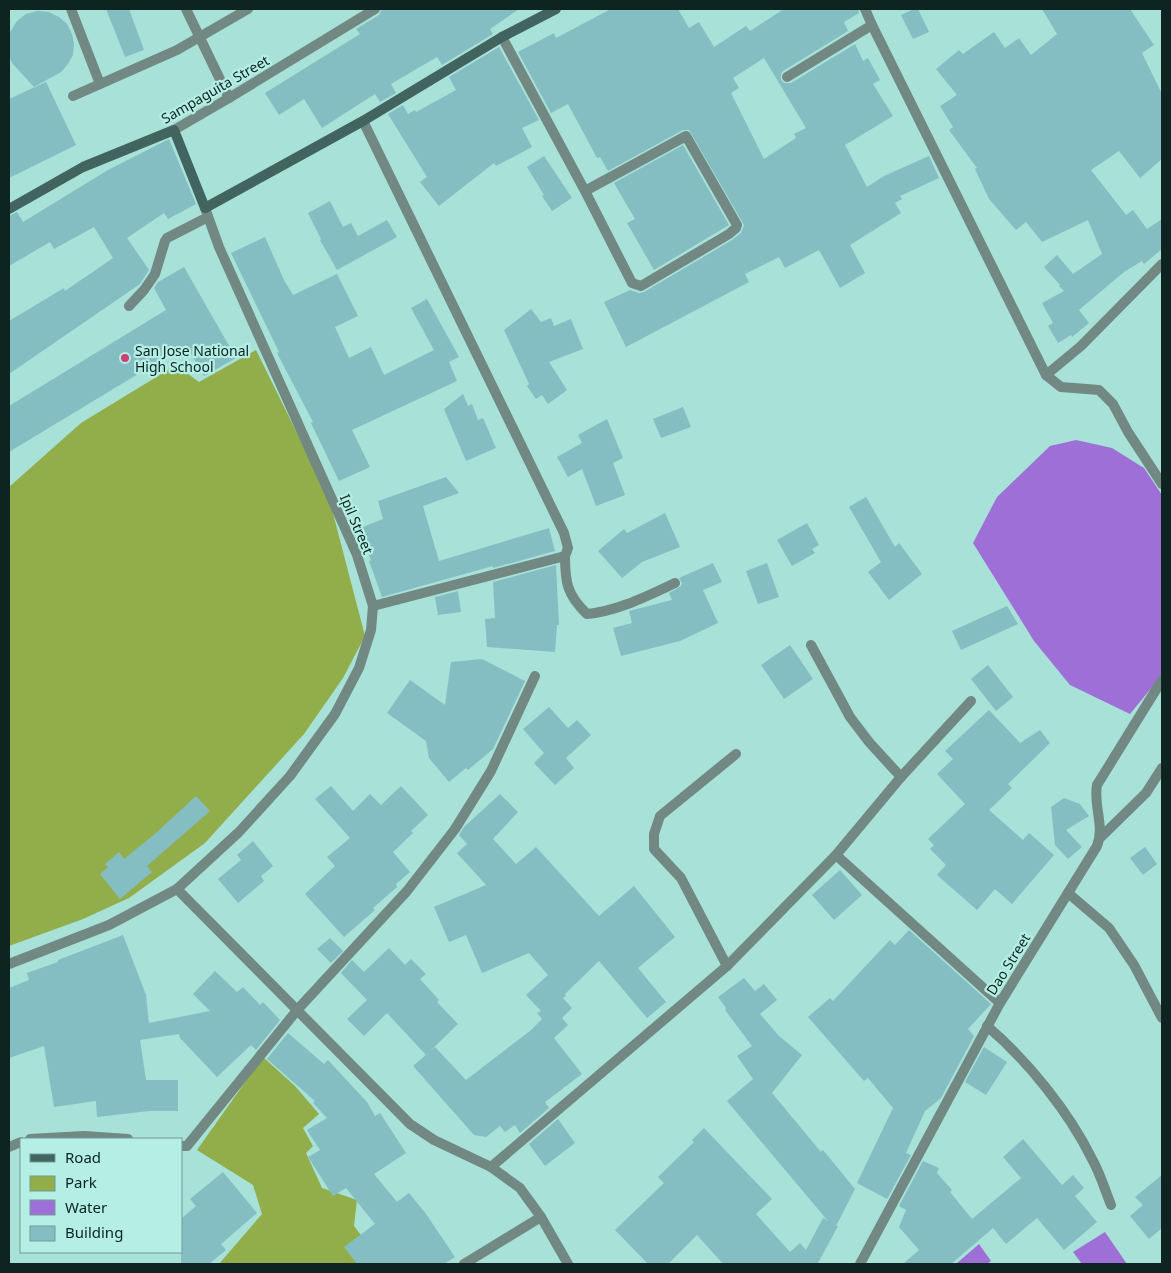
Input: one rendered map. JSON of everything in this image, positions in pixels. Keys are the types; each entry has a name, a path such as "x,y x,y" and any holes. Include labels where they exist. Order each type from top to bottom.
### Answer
{"street":[{"path":"71,9 100,84"},
{"path":"186,9 229,98"},
{"path":"73,96 177,50 248,9"},
{"name":"Sampaguita Street","path":"9,209 84,167 174,130 375,9"},
{"path":"129,306 144,290 155,274 167,238 207,212 502,37 556,9"},
{"path":"865,9 1046,375 1061,387 1099,390 1113,404 1128,432 1162,484"},
{"path":"786,77 872,25"},
{"path":"502,37 585,192 627,277 632,283 642,286 729,234 737,225 686,136 585,192"},
{"path":"363,121 564,533 568,548 565,556 565,572 569,590 575,603 587,614 604,612 647,597 675,583"},
{"name":"Ipil Street","path":"9,964 109,925 177,889 239,832 290,776 336,714 359,668 371,630 373,606 357,555 223,256 174,130"},
{"path":"1046,375 1081,346 1162,264"},
{"path":"373,606 565,556"},
{"path":"811,645 850,717 869,742 901,777"},
{"path":"182,1146 187,1146 298,1009 408,891 455,829 491,772 535,676"},
{"path":"1101,837 1095,795 1097,785 1162,680"},
{"path":"491,1167 727,966 836,855 901,777 971,701"},
{"path":"727,966 681,878 654,849 654,834 660,816 736,754"},
{"name":"Dao Street","path":"860,1264 987,1026 1101,837 1146,792 1162,768"},
{"path":"836,855 1000,1004"},
{"path":"177,889 410,1124 434,1140 491,1167 520,1188 541,1217 568,1264"},
{"path":"1068,893 1109,928 1134,965 1162,1018"},
{"path":"987,1026 1032,1071 1073,1125 1092,1159 1111,1205"},
{"path":"48,1138 84,1136 113,1138"},
{"path":"464,1264 541,1217"}],"green space":[{"path":"256,350 329,498 365,636 343,678 304,734 205,843 129,898 83,919 9,946 9,487 81,423 176,365 199,382"},
{"path":"263,1057 295,1086 319,1114 303,1128 313,1146 306,1153 322,1188 357,1200 354,1226 383,1264 219,1264 262,1214 253,1185 197,1150"}],"water":[{"path":"1076,440 1112,448 1144,468 1162,495 1162,675 1130,714 1070,685 1034,641 973,543 997,497 1050,446"},
{"path":"1105,1232 1127,1264 1082,1264 1073,1252"},
{"path":"979,1244 991,1261 987,1264 956,1264"}],"building":[{"path":"106,9 129,9 144,50 125,57"},
{"path":"382,9 519,9 490,29 493,34 442,65 437,57 391,84 396,93 380,102 375,94 322,128 304,99 279,115 265,93 360,34 356,29 379,15"},
{"path":"611,9 678,9 689,28 699,22 714,47 746,26 750,31 784,9 858,9 859,13 844,22 848,31 783,71 781,80 784,83 791,83 855,44 863,61 868,58 880,80 873,84 893,116 845,145 867,187 884,176 929,156 939,178 900,196 902,199 895,203 901,213 850,245 865,273 840,288 819,250 785,268 779,257 745,274 749,282 626,347 604,302 630,290 639,293 644,292 732,240 741,233 744,225 689,130 683,130 608,171 600,157 597,158 568,104 551,113 518,52 554,33 556,38","holes":["764,58 806,128 794,134 796,138 764,159 731,93 739,88 733,78"]},
{"path":"918,9 929,32 913,39 901,15"},
{"path":"1042,9 1130,9 1154,45 1142,53 1162,94 1162,159 1140,178 1119,151 1091,170 1126,215 1133,210 1147,229 1162,219 1162,249 1144,264 1142,261 1124,272 1079,310 1089,323 1072,337 1071,335 1058,343 1048,326 1053,323 1042,303 1064,291 1044,267 1057,255 1073,274 1102,254 1088,220 1042,242 1026,222 1016,230 989,199 975,169 977,168 949,130 953,127 940,106 957,95 936,69 959,50 963,54 994,32 1005,48 1019,38 1031,55 1057,34"},
{"path":"37,11 49,12 67,24 74,44 73,55 61,72 34,87 12,63 9,56 9,34 17,21 26,14"},
{"path":"499,47 539,120 522,128 532,147 496,166 494,163 439,206 420,182 427,177 388,114 403,105 408,114 415,110 416,112 456,90 449,77"},
{"path":"46,82 76,145 9,178 9,99"},
{"path":"169,139 196,204 168,219 164,213 127,238 149,270 140,284 9,374 9,321 64,288 65,291 113,258 94,227 54,249 50,242 9,266 9,216 17,212 23,222 108,170"},
{"path":"683,145 729,225 654,270 627,223 635,219 614,183"},
{"path":"544,156 572,198 552,211 527,167"},
{"path":"330,201 343,227 351,223 358,236 387,220 397,237 337,270 320,240 308,213"},
{"path":"265,237 284,280 293,295 337,274 358,316 335,327 349,358 371,347 384,375 434,350 411,308 427,299 459,357 449,362 457,381 352,430 370,467 339,481 311,423 313,422 277,353 279,352 231,253"},
{"path":"184,267 236,358 204,376 186,345 9,452 9,406 166,310 154,288 158,282"},
{"path":"531,309 541,322 551,318 554,326 571,319 583,349 549,362 567,390 548,404 542,395 536,399 527,386 529,384 504,330"},
{"path":"463,394 468,406 472,404 478,420 483,418 496,448 466,461 444,409"},
{"path":"683,407 691,427 661,438 653,419"},
{"path":"607,419 623,458 613,463 625,495 596,506 582,469 568,477 557,457 582,443 578,435"},
{"path":"446,477 459,493 423,506 439,561 549,528 555,551 382,597 369,561 371,560 358,529 383,519 378,501"},
{"path":"866,497 895,547 899,543 922,574 889,600 868,572 881,562 849,507"},
{"path":"665,513 680,547 642,562 622,578 598,551 624,529 627,533"},
{"path":"807,523 819,545 812,549 815,553 792,566 777,540"},
{"path":"713,563 722,582 703,590 718,623 680,641 621,656 613,628 632,623 629,611 672,600 669,593 681,586 682,583 679,578"},
{"path":"767,563 779,597 758,604 746,571"},
{"path":"556,565 559,625 557,625 555,652 487,647 485,619 495,618 493,582"},
{"path":"458,591 461,612 438,615 435,597"},
{"path":"1007,606 1018,624 961,650 952,631"},
{"path":"790,645 813,679 784,699 761,665"},
{"path":"482,659 525,681 493,749 468,770 466,768 449,782 429,758 426,741 387,713 410,680 445,705 451,662"},
{"path":"988,665 1013,697 996,711 971,679"},
{"path":"549,707 568,728 577,720 591,735 566,758 574,768 555,785 534,763 544,753 523,729"},
{"path":"989,710 1020,743 1040,730 1050,743 1008,784 1012,788 989,810 1023,840 1029,833 1054,855 1012,904 995,889 977,910 937,875 946,865 930,849 934,845 928,839 965,804 937,774 953,759 945,751"},
{"path":"331,786 353,811 370,794 381,805 401,786 428,815 393,852 410,872 396,884 397,887 373,908 375,910 344,937 305,894 335,866 327,857 350,838 315,799"},
{"path":"500,794 518,812 493,839 516,864 536,847 599,916 634,886 675,937 638,968 666,1002 647,1018 599,961 565,994 566,996 563,998 572,1008 562,1018 568,1025 554,1038 582,1074 545,1102 549,1108 520,1133 515,1125 505,1132 500,1126 486,1137 474,1135 413,1066 435,1047 466,1080 530,1031 542,1019 537,1013 541,1011 526,995 548,975 529,953 482,973 466,935 449,942 434,907 486,885 457,853 467,844 459,835 464,827"},
{"path":"196,796 210,811 147,866 152,872 120,899 100,874 108,867 105,864 119,852 124,859 156,833"},
{"path":"1064,798 1080,804 1089,816 1066,830 1082,847 1068,859 1055,845 1051,807"},
{"path":"253,841 273,866 261,876 264,881 238,903 218,879 241,860 237,855"},
{"path":"1145,847 1157,864 1143,875 1130,858"},
{"path":"840,870 862,895 834,920 812,895"},
{"path":"909,930 991,1004 968,1029 974,1036 941,1098 925,1111 906,1153 911,1155 887,1199 857,1183 893,1108 868,1078 864,1081 808,1017 830,998 833,1001 890,940 895,945"},
{"path":"123,935 146,995 149,1023 210,1011 193,994 215,971 237,992 243,987 260,1005 263,1002 280,1020 256,1050 251,1045 217,1077 180,1038 179,1034 140,1040 146,1080 178,1080 178,1111 149,1111 97,1117 96,1101 54,1107 44,1046 9,1058 9,988 29,980 27,973"},
{"path":"330,938 343,951 331,963 317,949"},
{"path":"389,948 405,965 411,959 426,974 420,979 439,1000 437,1002 458,1024 426,1055 387,1013 364,1036 347,1019 367,1000 341,973 352,960 364,972"},
{"path":"744,978 755,991 764,984 777,1000 760,1014 779,1036 802,1055 772,1093 821,1152 823,1150 855,1189 819,1264 723,1264 697,1235 668,1264 648,1264 615,1230 664,1183 658,1177 694,1142 692,1140 704,1128 772,1199 756,1214 790,1252 800,1243 806,1250 823,1218 828,1221 727,1101 753,1079 737,1056 752,1046 725,1010 726,1008 718,997"},
{"path":"288,1033 324,1064 328,1060 367,1102 375,1116 380,1113 406,1153 374,1174 397,1202 409,1193 426,1214 455,1257 444,1264 357,1264 344,1247 375,1224 346,1188 333,1196 308,1157 320,1150 307,1130 327,1118 313,1103 315,1101 267,1059"},
{"path":"984,1047 1007,1062 986,1095 965,1082"},
{"path":"558,1119 575,1143 545,1166 529,1144"},
{"path":"1023,1139 1062,1185 1073,1175 1084,1188 1075,1196 1097,1222 1064,1250 1037,1218 1006,1244 993,1228 951,1264 903,1264 919,1250 899,1227 906,1210 899,1206 923,1161 939,1168 937,1173 952,1190 950,1192 972,1219 1021,1178 1003,1157"},
{"path":"223,1172 257,1213 221,1244 226,1250 209,1264 181,1264 182,1218 196,1206 190,1199"},
{"path":"1162,1175 1162,1228 1149,1239 1130,1216 1143,1205 1135,1197"}],"place":[{"name":"San Jose National High School","path":"125,358"}]}
